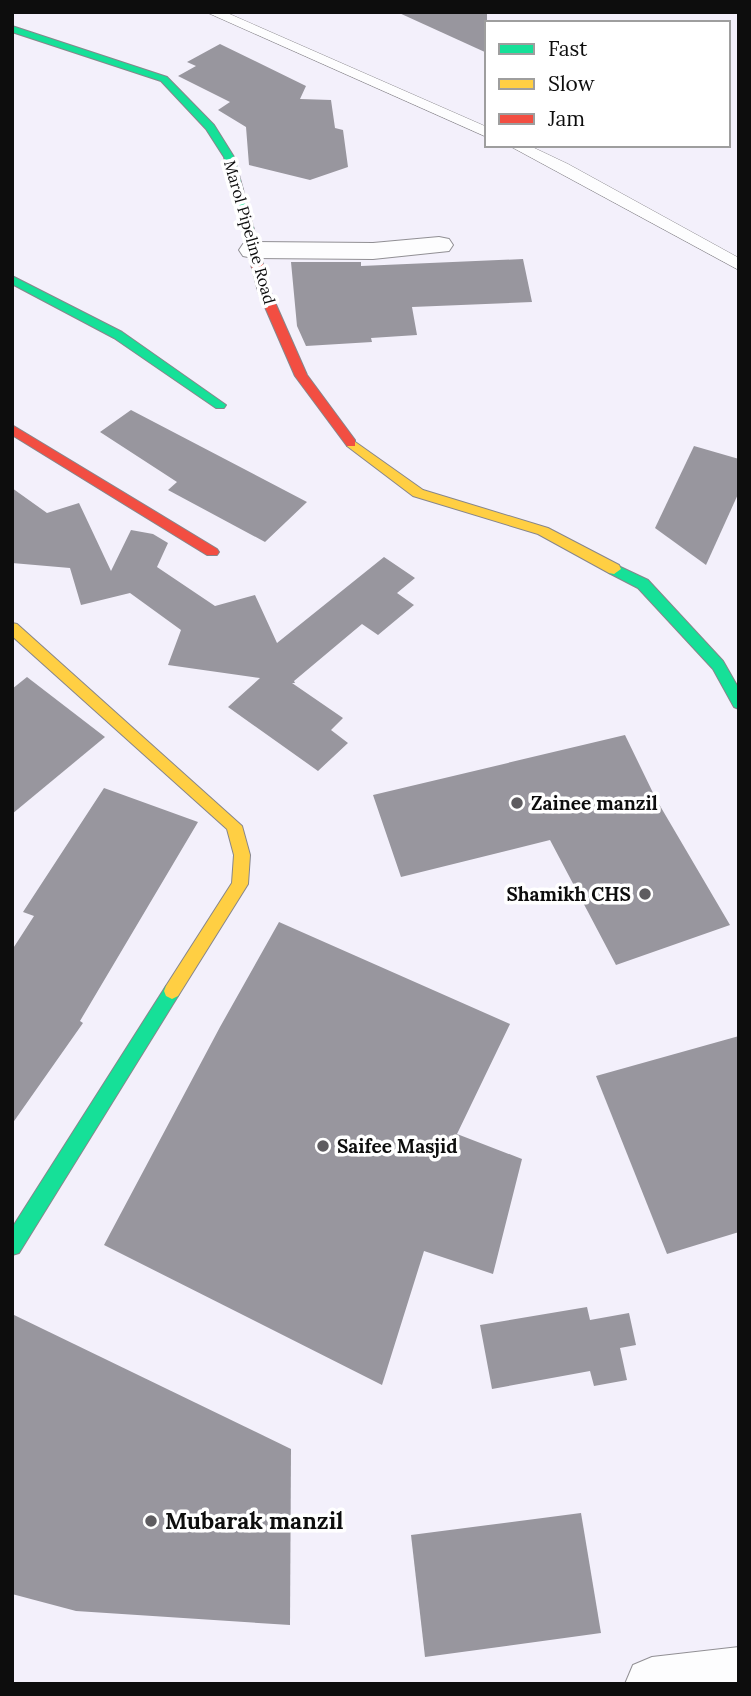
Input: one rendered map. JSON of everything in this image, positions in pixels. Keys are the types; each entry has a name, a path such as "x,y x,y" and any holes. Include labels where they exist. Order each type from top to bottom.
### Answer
{"street":[{"name":"Marol Pipeline Road","path":"12,29 164,79 210,127 229,157 264,291 301,376 353,445 418,493 542,531 643,584 718,666 739,703"},
{"path":"253,250 373,251 439,245"},
{"path":"12,279 118,335 220,405"},
{"path":"12,429 212,552"},
{"path":"12,628 234,826 242,855 240,884 12,1246"},
{"path":"652,1684 739,1674"}],"lane":[{"path":"213,12 485,132"},
{"path":"519,147 564,167 739,265"}],"building":[{"path":"397,12 487,12 485,52"},
{"path":"220,44 306,86 300,99 331,100 335,128 343,130 348,167 310,180 249,165 246,127 218,110 230,102 178,76 196,66 187,62"},
{"path":"523,259 532,302 412,307 417,335 371,338 372,342 306,346 297,326 291,262 361,262 361,266"},
{"path":"131,410 307,502 265,542 168,490 177,482 100,432"},
{"path":"694,446 739,459 739,492 706,565 655,528"},
{"path":"12,488 47,513 79,503 111,571 131,530 153,534 168,543 157,567 215,606 255,595 277,643 384,557 415,578 397,593 414,605 378,635 362,624 292,683 343,718 331,730 348,743 318,771 228,707 260,678 168,665 181,630 130,593 81,605 70,568 12,563"},
{"path":"27,677 105,737 12,814 12,689"},
{"path":"625,735 656,799 730,925 616,965 550,840 401,877 373,795"},
{"path":"104,788 198,822 80,1021 83,1023 12,1124 12,950 34,916 23,912"},
{"name":"Saifee Masjid","path":"279,922 510,1024 457,1134 522,1159 493,1274 424,1251 382,1385 104,1245"},
{"path":"739,1036 739,1232 667,1254 596,1076"},
{"path":"587,1307 590,1320 629,1313 636,1345 620,1348 627,1380 594,1386 590,1371 492,1389 480,1325"},
{"name":"Mubarak manzil","path":"12,1314 291,1449 290,1625 76,1611 12,1594"},
{"path":"581,1513 601,1633 425,1657 411,1535"}],"traffic: fast":[{"path":"12,29 164,79 210,127 229,157 248,230"},
{"path":"12,279 118,335 220,405"},
{"path":"614,569 643,584 718,665 739,703"},
{"path":"12,1246 172,991"}],"traffic: slow":[{"path":"351,443 418,493 543,531 614,569"},
{"path":"12,628 234,826 242,855 240,884 172,991"}],"traffic: jam":[{"path":"248,230 264,291 301,376 351,443"},
{"path":"12,429 212,552"}],"place":[{"name":"Zainee manzil","path":"517,803"},
{"name":"Shamikh CHS","path":"645,894"},
{"name":"Saifee Masjid","path":"323,1146"},
{"name":"Mubarak manzil","path":"151,1521"}]}
